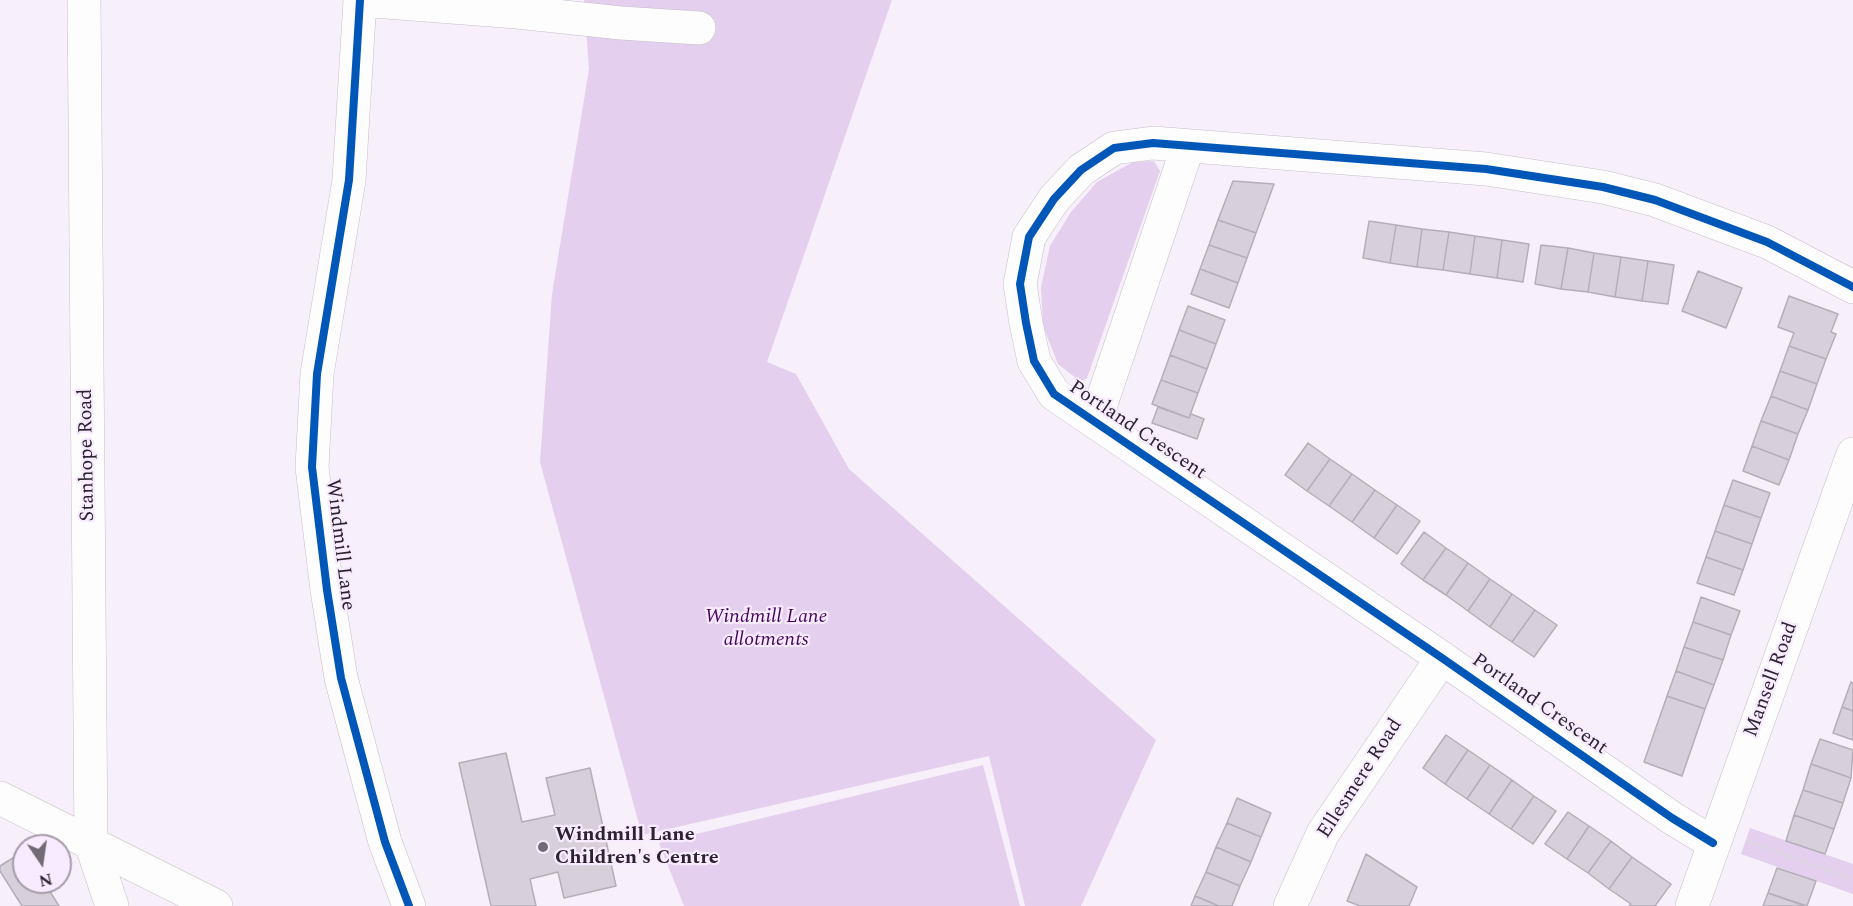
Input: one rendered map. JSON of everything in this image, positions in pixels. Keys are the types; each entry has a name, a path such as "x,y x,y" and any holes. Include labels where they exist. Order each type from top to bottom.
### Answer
{"street":[{"name":"Stanhope Road","path":"84,0 91,843 112,906"},
{"path":"360,0 699,28"},
{"name":"Windmill Lane","path":"360,0 350,180 317,374 312,467 327,590 341,678 385,842 409,906"},
{"name":"Portland Crescent","path":"1716,837 1672,818 1442,657 1054,394 1034,360 1026,323 1020,284 1029,237 1054,199 1082,170 1114,148 1153,143 1486,169 1603,187 1655,200 1767,242 1853,286"},
{"path":"1095,422 1188,146"},
{"name":"Mansell Road","path":"1692,906 1853,454"},
{"name":"Ellesmere Road","path":"1290,906 1323,833 1442,657"},
{"path":"0,798 216,906"}],"path":[{"path":"1716,837 1853,879"}],"green space":[{"name":"Windmill Lane allotments","path":"584,0 892,0 767,362 796,374 849,469 1156,740 1081,906 1025,906 989,756 642,835 540,462 552,294 589,69"},
{"path":"1154,161 1160,171 1087,378 1081,382 1058,364 1043,326 1041,287 1050,246 1071,212 1097,182 1133,162"},
{"path":"983,765 1020,906 684,906 659,843"},
{"path":"1750,828 1853,864 1853,894 1741,854"}],"building":[{"path":"1233,181 1274,184 1256,233 1218,220"},
{"path":"1218,220 1256,233 1247,258 1209,245"},
{"path":"1369,221 1396,225 1390,263 1363,258"},
{"path":"1396,225 1422,229 1417,267 1390,263"},
{"path":"1422,229 1449,232 1443,270 1417,267"},
{"path":"1449,232 1475,236 1470,274 1443,270"},
{"path":"1475,236 1502,240 1497,278 1470,274"},
{"path":"1502,240 1529,244 1523,282 1497,278"},
{"path":"1209,245 1247,258 1238,283 1200,269"},
{"path":"1541,245 1568,248 1561,289 1535,284"},
{"path":"1568,248 1594,253 1588,292 1561,289"},
{"path":"1594,253 1621,257 1615,297 1588,292"},
{"path":"1621,257 1648,261 1642,301 1615,297"},
{"path":"1648,261 1674,265 1668,304 1642,301"},
{"path":"1200,269 1238,283 1229,308 1191,294"},
{"path":"1698,271 1742,288 1726,328 1682,311"},
{"path":"1789,296 1838,314 1831,332 1836,334 1826,359 1789,346 1794,333 1778,327"},
{"path":"1188,306 1225,320 1216,344 1179,330"},
{"path":"1179,330 1216,344 1207,369 1170,355"},
{"path":"1789,346 1826,359 1817,384 1780,371"},
{"path":"1170,355 1207,369 1198,393 1161,380"},
{"path":"1780,371 1817,384 1808,410 1771,396"},
{"path":"1161,380 1198,393 1189,418 1152,404"},
{"path":"1771,396 1808,410 1798,434 1761,421"},
{"path":"1158,407 1189,418 1191,414 1204,419 1197,439 1152,423"},
{"path":"1761,421 1798,434 1789,460 1752,446"},
{"path":"1308,443 1330,459 1307,491 1285,475"},
{"path":"1752,446 1789,460 1779,485 1743,471"},
{"path":"1330,459 1352,474 1329,506 1307,491"},
{"path":"1352,474 1375,490 1352,522 1329,506"},
{"path":"1733,480 1770,493 1761,518 1724,505"},
{"path":"1375,490 1397,505 1374,538 1352,522"},
{"path":"1397,505 1420,521 1397,554 1374,538"},
{"path":"1724,505 1761,518 1752,544 1715,531"},
{"path":"1715,531 1752,544 1743,570 1706,557"},
{"path":"1424,532 1446,548 1423,580 1401,564"},
{"path":"1446,548 1468,563 1446,595 1423,580"},
{"path":"1706,557 1743,570 1734,595 1697,583"},
{"path":"1468,563 1490,579 1468,611 1446,595"},
{"path":"1490,579 1512,594 1490,627 1468,611"},
{"path":"1512,594 1535,610 1512,642 1490,627"},
{"path":"1701,597 1740,611 1731,635 1693,622"},
{"path":"1535,610 1557,625 1534,657 1512,642"},
{"path":"1693,622 1731,635 1723,660 1684,647"},
{"path":"1684,647 1723,660 1714,685 1676,671"},
{"path":"1676,671 1714,685 1705,709 1667,696"},
{"path":"1851,682 1853,683 1853,711 1842,707"},
{"path":"1667,696 1705,709 1682,776 1644,762"},
{"path":"1842,707 1853,711 1853,740 1833,733"},
{"path":"1446,735 1468,750 1445,784 1423,768"},
{"path":"1820,739 1853,750 1851,778 1811,764"},
{"path":"1468,750 1490,765 1467,799 1445,784"},
{"name":"Windmill Lane Children's Centre","path":"506,753 522,822 555,815 546,778 590,768 616,886 564,898 558,872 530,879 536,906 491,906 459,763"},
{"path":"1811,764 1851,778 1843,803 1803,790"},
{"path":"1490,765 1512,780 1489,814 1467,799"},
{"path":"1512,780 1534,796 1511,829 1489,814"},
{"path":"1803,790 1843,803 1834,829 1794,815"},
{"path":"1534,796 1556,811 1533,844 1511,829"},
{"path":"1237,798 1271,813 1261,837 1227,823"},
{"path":"1568,812 1589,826 1567,859 1545,844"},
{"path":"1794,815 1834,829 1825,854 1786,841"},
{"path":"1227,823 1261,837 1251,862 1216,847"},
{"path":"1589,826 1611,841 1588,873 1567,859"},
{"path":"1611,841 1632,857 1609,889 1588,873"},
{"path":"1216,847 1251,862 1240,886 1206,872"},
{"path":"1366,854 1417,887 1409,906 1360,906 1347,901"},
{"path":"1632,857 1671,884 1655,906 1629,906 1631,904 1609,889"},
{"path":"12,858 12,890 0,871 0,866"},
{"path":"1777,868 1816,881 1807,906 1768,893"},
{"path":"1206,872 1240,886 1232,906 1219,906 1195,896"},
{"path":"1768,893 1805,906 1763,906"},
{"path":"14,894 52,894 59,906 22,906"},
{"path":"1195,896 1219,906 1191,906"}],"cycle path":[{"path":"360,0 349,180 317,374 312,467 327,590 341,678 385,842 409,906"},
{"path":"1713,843 1672,818 1442,658 1054,394 1034,361 1026,323 1020,284 1029,237 1054,199 1081,170 1114,148 1153,143 1486,169 1603,187 1655,200 1767,242 1853,287"}],"place":[{"name":"Windmill Lane Children's Centre","path":"543,847"}]}
